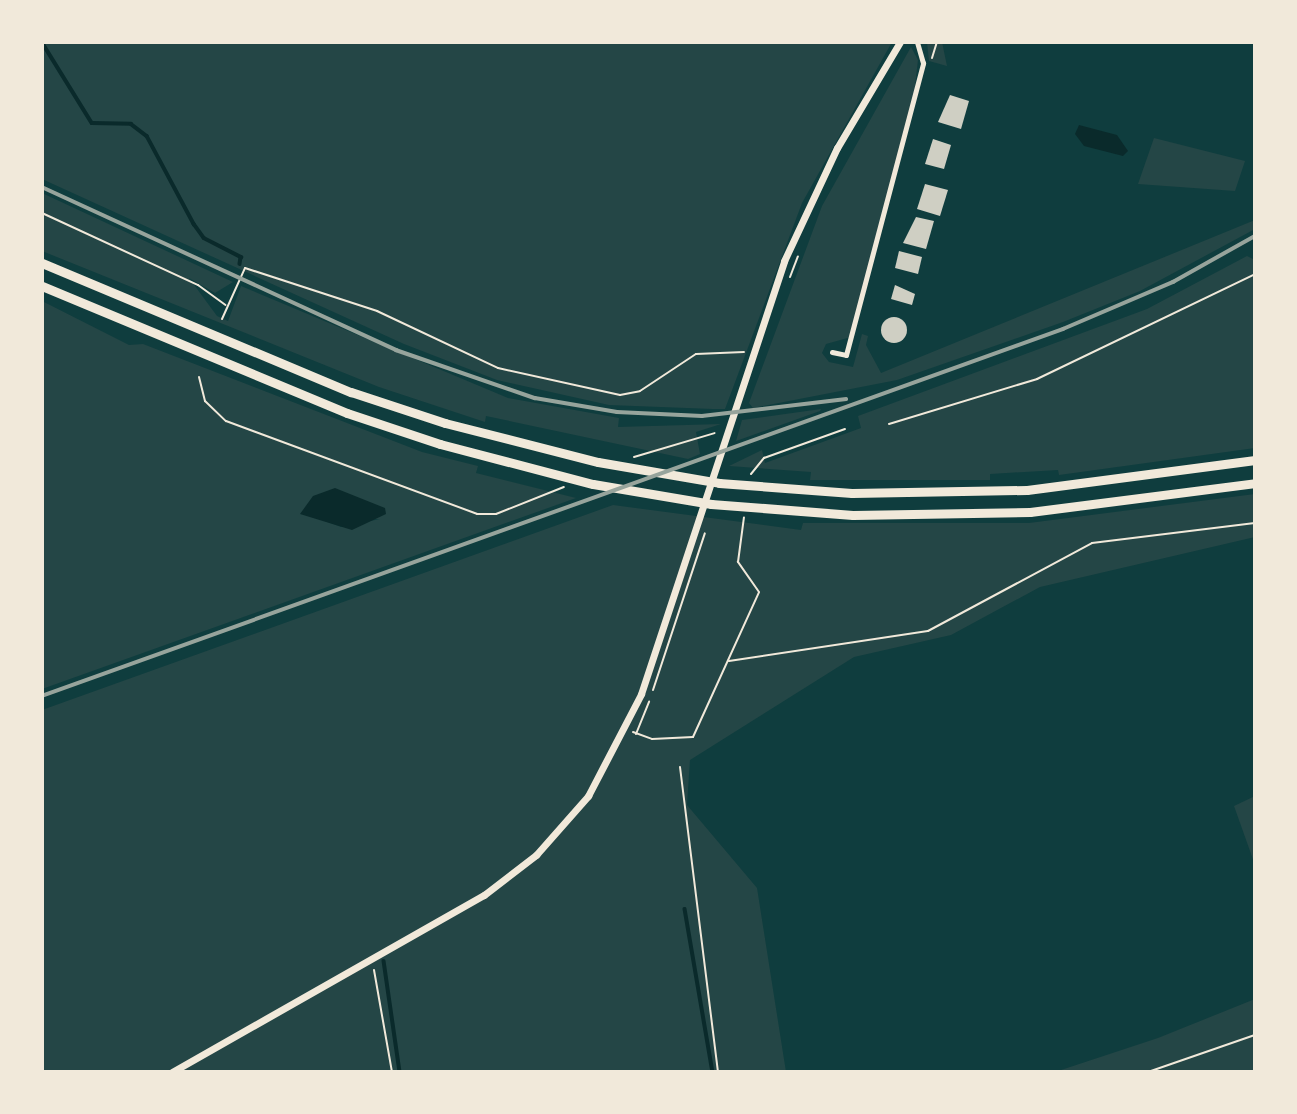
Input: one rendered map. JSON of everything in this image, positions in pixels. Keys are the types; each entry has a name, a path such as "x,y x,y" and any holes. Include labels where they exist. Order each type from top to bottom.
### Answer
{"highway":[{"path":"42,263 351,392 483,434 598,462 808,491 1027,490 1255,460"},
{"path":"42,286 347,413 480,456 593,484 805,512 1030,512 1255,483"}],"main road":[{"path":"172,1072 373,958 510,876 588,796 640,694 752,355 811,199 900,42"}],"street":[{"path":"832,352 846,355 923,63 917,42"}],"path":[{"path":"42,213 198,285 226,305"},
{"path":"786,288 799,253"},
{"path":"222,319 226,305 245,268 275,274 377,311 498,368 620,395 640,391 695,354 733,349 752,355"},
{"path":"889,424 1037,379 1255,274"},
{"path":"199,377 205,401 226,421 477,514 515,509 576,483"},
{"path":"624,462 728,429"},
{"path":"752,469 764,458 845,429"},
{"path":"709,522 636,734 693,737 759,592 738,562 743,526"},
{"path":"729,661 803,645 928,631 1092,543 1255,523"},
{"path":"680,767 694,908 718,1072"},
{"path":"373,958 392,1072"},
{"path":"1148,1072 1255,1035"}],"shaded area":[{"path":"42,42 892,42 802,203 725,409 713,409 609,405 497,380 404,344 42,179"},
{"path":"927,42 942,42 947,66 929,61"},
{"path":"911,47 918,60 914,95 851,337 826,344 822,353 829,362 853,367 862,334 868,336 866,345 881,373 1255,220 1255,229 1140,291 1063,322 897,380 753,408 749,403 822,206"},
{"path":"1079,125 1117,135 1128,151 1123,156 1084,146 1075,134"},
{"path":"1154,138 1245,161 1235,191 1138,184"},
{"path":"42,193 233,282 215,293 189,278 217,316 228,321 241,286 508,398 619,418 618,427 721,424 696,432 700,454 688,459 486,416 485,422 379,387 42,251"},
{"path":"1247,256 1255,260 1255,448 1059,475 1058,470 990,474 990,480 810,480 811,472 729,466 762,450 765,463 861,428 858,416 1147,309"},
{"path":"42,301 129,345 143,344 422,452 478,466 476,473 576,498 42,689","holes":["320,519 380,519 341,527"]},
{"path":"821,409 820,411 736,441 742,420"},
{"path":"335,488 385,508 386,514 352,530 300,514 313,496"},
{"path":"1255,494 1255,537 1040,587 951,635 854,657 690,760 687,805 757,888 786,1072 42,1072 42,710 613,505 801,530 803,523 1029,523"},
{"path":"1255,796 1255,865 1234,806"},
{"path":"1255,999 1255,1072 1055,1072 1158,1038"}],"building":[{"path":"950,95 969,101 961,129 938,122"},
{"path":"933,139 951,145 944,169 925,164"},
{"path":"925,184 948,190 940,216 917,209"},
{"path":"916,217 934,221 926,249 903,243"},
{"path":"899,251 922,257 918,274 895,268"},
{"path":"895,285 915,294 912,305 891,299"},
{"path":"894,317 903,321 907,330 903,339 894,343 885,339 881,330 885,321"}],"waterway":[{"path":"42,42 92,123 131,124 147,136 204,238 241,257 240,264"},
{"path":"685,909 713,1072"},
{"path":"384,961 400,1072"}],"railway":[{"path":"42,187 396,350 535,398 617,412 702,416 846,399"},
{"path":"42,696 1063,329 1173,282 1255,236"}]}
